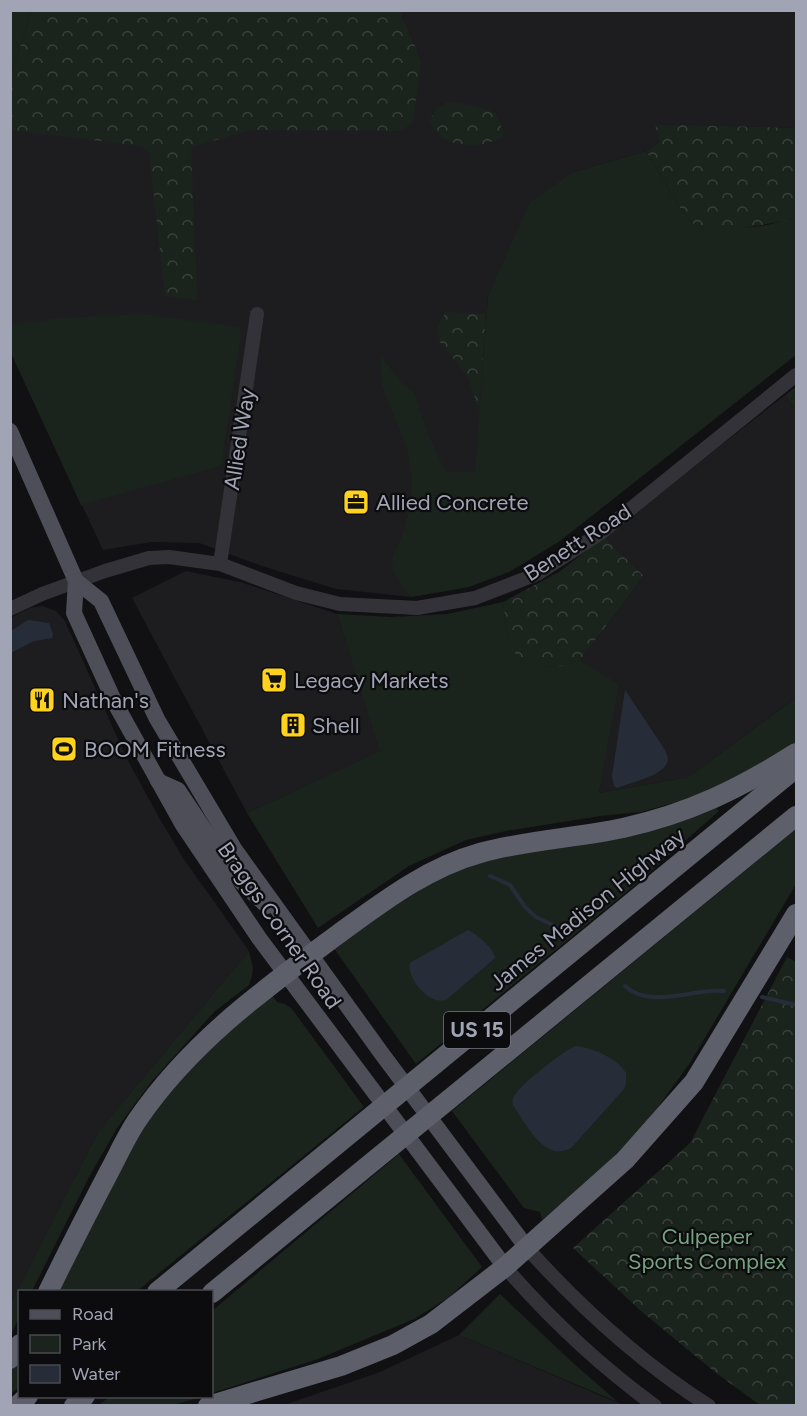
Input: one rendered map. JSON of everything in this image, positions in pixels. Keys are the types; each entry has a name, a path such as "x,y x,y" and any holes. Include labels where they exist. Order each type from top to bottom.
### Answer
{"highway":[{"path":"49,1290 132,1130 150,1103 207,1038 234,1013 285,973 403,888 478,854 509,846 623,828 677,814 719,798 796,753"},
{"name":"James Madison Highway","path":"159,1290 796,768"},
{"name":"US 15","path":"213,1292 796,816"},
{"path":"208,1406 341,1366 393,1345 431,1324 505,1267 625,1160 694,1082 796,914"}],"main road":[{"name":"Braggs Corner Road","path":"10,431 76,581 74,613 116,705 158,781 223,886 285,973 505,1267"},
{"name":"Braggs Corner Road","path":"76,581 101,601 138,681 176,753 235,850 382,1054 527,1248"},
{"path":"158,781 178,790 236,877 286,923"}],"street":[{"name":"Allied Way","path":"220,564 257,314"},
{"name":"Benett Road","path":"10,609 76,581 149,558 169,556 220,564 296,593 340,604 417,608 475,598 537,574 602,532 796,375"},
{"path":"527,1248 556,1280 615,1336 658,1371 710,1406"},
{"path":"505,1267 533,1299 584,1349 655,1406"}],"shaded area":[{"name":"Allied Concrete","path":"409,10 796,11 796,128 655,124 659,142 646,151 573,172 488,296 469,587 411,597 336,589 199,543 152,542 103,550 11,353 10,108 421,60 401,13"},
{"path":"785,395 796,410 796,698 688,777 599,793 618,685 580,660 644,576 604,537"},
{"path":"186,571 240,582 337,614 381,751 247,813 132,598"},
{"path":"42,606 56,611 65,621 126,757 157,814 183,858 249,951 98,1132 11,1303 10,618 30,608"},
{"path":"459,1335 623,1405 281,1406 380,1372"}],"green space":[{"path":"11,11 32,11 11,74"},
{"path":"32,11 409,11 401,13 421,60 413,122 401,131 251,130 191,147 197,300 165,296 149,153 141,146 11,130 11,74"},
{"path":"451,102 476,106 495,113 501,125 503,137 472,145 462,145 444,138 429,122 437,108"},
{"path":"655,124 796,128 796,216 784,221 714,233 696,227 680,208 646,151 659,142"},
{"path":"646,151 680,208 696,227 760,226 796,216 796,355 560,541 509,572 469,587 411,597 392,569 393,556 409,512 412,474 407,449 381,383 380,355 403,384 414,392 428,434 446,472 475,472 488,296 530,202 573,172"},
{"path":"446,312 486,314 479,410 468,377 440,342 437,328"},
{"path":"142,314 239,327 241,335 221,466 81,505 11,353 11,325 60,318"},
{"path":"796,387 796,410 785,395"},
{"path":"604,537 644,576 580,660 558,667 539,666 517,657 508,639 503,602 559,572"},
{"path":"503,602 508,639 534,661 547,666 556,666 580,660 619,684 599,793 688,777 796,698 796,745 705,794 641,812 506,831 466,840 409,866 318,928 247,813 380,751 337,614 391,617 447,614"},
{"path":"714,806 719,811 641,880 416,1064 333,947 396,901 432,881 480,863 512,853 642,832 691,818"},
{"path":"796,829 796,884 690,1063 655,1111 589,1182 542,1220 540,1212 524,1208 452,1111"},
{"path":"249,951 253,968 249,985 214,1012 152,1081 117,1128 89,1177 32,1290 18,1290 18,1319 11,1335 11,1303 98,1132"},
{"name":"Culpeper Sports Complex","path":"787,957 796,962 796,1405 760,1405 716,1373 641,1311 573,1248 690,1143"},
{"path":"272,995 277,1002 292,1009 364,1107 138,1290 55,1290 151,1116 169,1092 209,1048"},
{"path":"399,1154 482,1267 448,1298 414,1319 318,1359 213,1393 213,1310"},
{"path":"500,1294 573,1363 618,1402 459,1335"},
{"path":"18,1355 18,1388 11,1394 10,1368"},
{"path":"108,1398 198,1398 173,1405 99,1405"}],"water":[{"path":"28,620 49,623 52,638 34,641 11,653 11,631"},
{"path":"625,690 663,747 668,760 661,770 654,774 617,788 614,786 612,776"},
{"path":"468,930 492,950 495,958 446,1000 439,1001 426,995 412,976 410,963"},
{"path":"576,1046 597,1051 611,1058 626,1073 626,1083 624,1089 571,1148 561,1151 552,1150 544,1146 530,1130 513,1105 513,1099 534,1076"}],"waterway":[{"path":"490,876 510,885 525,907 536,917 561,929"},
{"path":"625,986 635,993 660,997 724,991"},
{"path":"762,997 796,1005"}],"place":[{"name":"Allied Concrete","path":"356,502"},
{"name":"Legacy Markets","path":"274,680"},
{"name":"Nathan's","path":"42,700"},
{"name":"Shell","path":"293,725"},
{"name":"BOOM Fitness","path":"64,749"}]}
